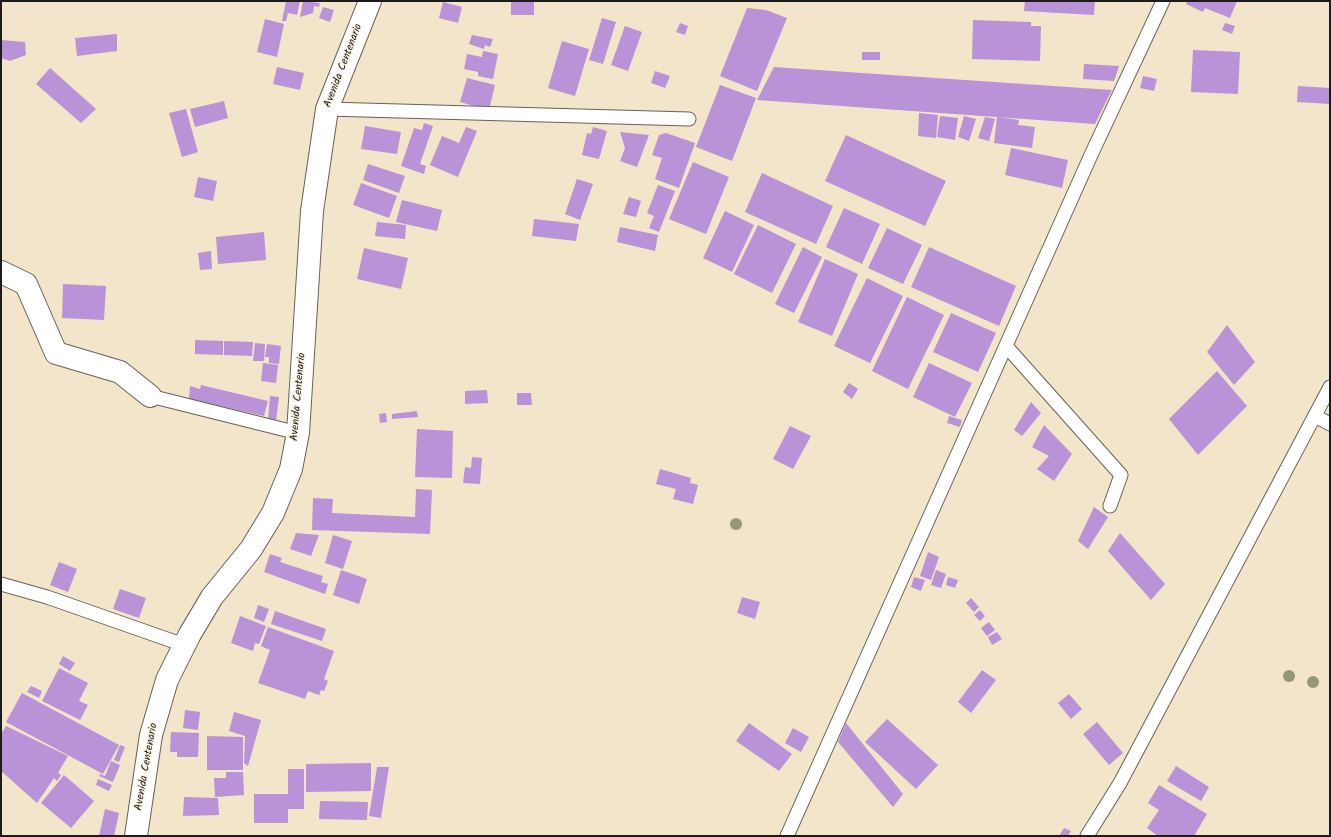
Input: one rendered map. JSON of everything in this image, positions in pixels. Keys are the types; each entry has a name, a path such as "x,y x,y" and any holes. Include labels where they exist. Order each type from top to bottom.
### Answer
{"street":[{"name":"Avenida Centenario","path":"136,836 151,735 167,680 184,645 212,597 251,549 273,513 291,469 298,432 312,211 327,109 370,1"},
{"path":"1,272 26,284 56,353 120,372 150,396"}],"lane":[{"path":"787,836 1162,1"},
{"path":"327,109 689,119"},
{"path":"1006,346 1121,475 1110,506"},
{"path":"1087,836 1120,783 1330,388"},
{"path":"150,396 298,432"},
{"path":"1315,416 1330,424"},
{"path":"1,584 47,597 184,645"}],"building":[{"path":"286,1 300,1 297,15 288,13 286,21 282,21"},
{"path":"303,1 320,3 319,7 314,6 313,13 300,17"},
{"path":"534,1 534,15 511,15 511,2"},
{"path":"1025,1 1095,1 1094,15 1024,11"},
{"path":"1187,1 1237,1 1230,18 1205,8 1203,12 1186,4"},
{"path":"443,2 462,7 458,23 439,18"},
{"path":"323,7 334,10 330,22 319,18"},
{"path":"747,8 766,10 787,18 757,91 720,76"},
{"path":"602,18 616,22 603,64 589,60"},
{"path":"265,19 284,24 277,57 257,52"},
{"path":"973,20 1031,22 1031,26 1041,26 1040,61 972,59"},
{"path":"680,23 688,26 685,35 676,32"},
{"path":"1225,23 1235,26 1232,34 1222,30"},
{"path":"625,26 642,32 628,71 611,65"},
{"path":"117,34 117,51 77,56 75,38"},
{"path":"472,35 493,39 490,47 485,45 484,49 469,44"},
{"path":"1,40 25,42 26,55 10,61 1,58"},
{"path":"562,41 589,49 575,96 548,88"},
{"path":"1193,50 1240,52 1238,94 1191,92"},
{"path":"483,51 498,54 493,79 478,76 478,72 464,69 467,54 482,57"},
{"path":"862,52 880,52 880,60 862,60"},
{"path":"1084,64 1119,66 1114,81 1083,79"},
{"path":"277,67 304,73 300,90 273,84"},
{"path":"774,67 1112,90 1095,124 757,100"},
{"path":"50,68 96,109 81,123 36,84"},
{"path":"655,71 670,76 665,88 651,83"},
{"path":"1143,76 1157,79 1154,91 1140,88"},
{"path":"467,78 495,85 489,110 460,102"},
{"path":"720,85 756,98 732,161 696,147"},
{"path":"1298,86 1330,88 1330,104 1297,102"},
{"path":"224,101 228,118 195,127 190,109"},
{"path":"186,109 198,152 182,157 169,113"},
{"path":"919,113 938,115 936,138 918,136"},
{"path":"940,116 958,118 955,140 937,137"},
{"path":"964,116 976,119 969,141 958,137"},
{"path":"985,117 995,119 989,141 978,138"},
{"path":"997,117 1019,120 1018,125 1035,127 1032,148 994,143"},
{"path":"424,123 433,126 420,164 426,166 424,174 401,166 414,128 422,130"},
{"path":"365,126 401,132 397,154 361,149"},
{"path":"466,127 477,131 458,177 430,165 442,136 459,143"},
{"path":"593,127 607,131 599,159 582,155 587,133 591,134"},
{"path":"620,132 649,135 637,167 620,161 625,148"},
{"path":"666,133 695,143 679,188 655,179 662,158 652,155 659,135"},
{"path":"846,135 946,181 925,226 825,181"},
{"path":"1011,148 1068,160 1062,188 1005,175"},
{"path":"693,162 729,177 706,234 669,219"},
{"path":"368,164 405,176 399,193 363,180"},
{"path":"762,173 833,206 816,244 745,212"},
{"path":"198,177 217,181 213,201 194,197"},
{"path":"577,179 593,184 580,220 565,214"},
{"path":"361,183 397,196 389,218 353,205"},
{"path":"658,185 675,191 659,232 649,228 654,216 647,213"},
{"path":"629,197 641,201 636,217 623,214"},
{"path":"402,200 442,210 437,231 396,222"},
{"path":"844,208 880,224 862,264 826,247"},
{"path":"725,211 754,225 732,272 703,258"},
{"path":"534,219 579,224 576,241 532,236"},
{"path":"377,222 406,225 405,239 375,236"},
{"path":"758,225 796,244 772,293 734,274"},
{"path":"620,227 658,235 655,251 617,242"},
{"path":"887,228 922,245 903,284 868,268"},
{"path":"264,232 266,260 218,264 216,237"},
{"path":"803,247 822,257 794,313 775,304"},
{"path":"929,247 1016,286 999,326 911,287"},
{"path":"364,248 408,258 401,289 357,279"},
{"path":"211,251 212,269 200,270 198,253"},
{"path":"825,259 858,274 832,336 798,322"},
{"path":"867,278 903,296 870,363 834,346"},
{"path":"63,284 106,286 104,320 62,318"},
{"path":"907,297 944,315 908,389 872,371"},
{"path":"951,313 996,333 978,372 933,352"},
{"path":"1227,325 1255,362 1234,385 1207,352"},
{"path":"195,340 223,341 223,355 195,354"},
{"path":"224,341 253,342 252,356 224,355"},
{"path":"255,343 265,344 264,361 253,361"},
{"path":"267,344 281,346 279,364 269,363 269,357 265,357"},
{"path":"263,363 278,365 276,383 261,381"},
{"path":"929,363 972,383 955,417 913,397"},
{"path":"1217,371 1247,406 1198,455 1169,419"},
{"path":"849,383 858,389 852,399 843,392"},
{"path":"201,385 268,401 264,416 189,399 190,386 200,389"},
{"path":"487,390 488,403 465,404 465,391"},
{"path":"517,393 531,393 532,405 517,405"},
{"path":"270,396 279,397 276,421 268,421"},
{"path":"1031,402 1041,413 1022,436 1014,430"},
{"path":"417,411 418,417 392,419 392,414"},
{"path":"386,413 387,422 380,423 379,414"},
{"path":"949,416 962,420 960,427 947,423"},
{"path":"1044,425 1072,454 1054,481 1037,469 1049,456 1032,447"},
{"path":"790,426 811,436 793,469 773,459"},
{"path":"417,429 453,431 452,478 415,477"},
{"path":"472,457 482,458 480,484 463,483 465,467 471,468"},
{"path":"660,469 691,478 690,483 698,485 693,504 673,499 676,489 656,484"},
{"path":"416,489 432,490 430,534 312,530 313,498 333,499 332,513 415,517"},
{"path":"1094,507 1108,517 1088,549 1078,541"},
{"path":"296,533 319,535 311,556 290,549"},
{"path":"1120,533 1165,584 1151,600 1108,551"},
{"path":"333,535 352,541 343,569 325,563"},
{"path":"928,552 939,557 931,580 920,576"},
{"path":"270,554 282,558 280,562 323,576 321,582 328,584 325,594 264,572"},
{"path":"59,562 77,569 68,592 50,585"},
{"path":"341,570 367,579 359,604 333,595"},
{"path":"936,570 946,574 941,588 931,585"},
{"path":"914,577 925,580 921,591 911,587"},
{"path":"948,577 958,580 955,588 946,585"},
{"path":"120,589 146,598 139,618 113,609"},
{"path":"742,597 760,602 755,619 737,613"},
{"path":"971,598 979,607 974,612 966,603"},
{"path":"258,605 269,609 264,622 254,618"},
{"path":"980,610 985,616 980,621 974,615"},
{"path":"275,611 326,629 322,641 271,624"},
{"path":"240,616 266,626 259,644 255,643 253,651 231,643"},
{"path":"989,622 995,630 987,636 981,628"},
{"path":"268,627 334,651 324,679 328,681 324,691 321,690 319,695 308,691 305,699 258,683 270,650 261,646"},
{"path":"997,632 1002,639 992,645 988,637"},
{"path":"63,656 75,663 70,671 59,664"},
{"path":"59,668 88,683 79,701 88,705 80,720 42,701"},
{"path":"982,670 996,680 971,713 958,702"},
{"path":"31,686 42,691 39,698 27,692"},
{"path":"22,693 119,745 103,774 6,722"},
{"path":"1069,694 1082,709 1071,719 1058,703"},
{"path":"185,710 200,712 198,730 183,728"},
{"path":"234,712 261,720 248,766 244,763 245,736 229,731"},
{"path":"887,719 938,765 916,789 865,742"},
{"path":"1097,722 1123,753 1109,765 1083,734"},
{"path":"749,723 792,754 779,771 736,741"},
{"path":"846,723 903,794 893,807 838,742"},
{"path":"6,726 68,756 58,773 61,775 57,781 54,778 37,803 1,771 1,734"},
{"path":"793,728 809,737 801,752 785,743"},
{"path":"171,732 199,733 198,757 177,757 177,752 170,752"},
{"path":"207,736 243,737 243,770 207,770"},
{"path":"120,745 125,747 119,762 114,760"},
{"path":"111,761 120,765 113,782 99,776 100,774 105,776"},
{"path":"371,763 371,791 306,792 306,764"},
{"path":"1176,766 1209,787 1201,801 1167,781"},
{"path":"377,767 389,767 381,818 369,816"},
{"path":"288,769 304,769 304,809 288,809 288,823 254,823 254,794 288,794"},
{"path":"226,772 243,772 244,795 215,797 214,778 226,778"},
{"path":"64,775 94,801 71,828 41,803"},
{"path":"98,779 112,785 109,791 96,785"},
{"path":"1159,785 1207,814 1194,836 1158,836 1147,828 1159,810 1148,803"},
{"path":"184,797 218,798 219,815 183,816"},
{"path":"320,801 368,802 367,820 319,819"},
{"path":"105,809 119,813 114,836 99,836"},
{"path":"1064,828 1071,831 1068,836 1059,836"}]}
